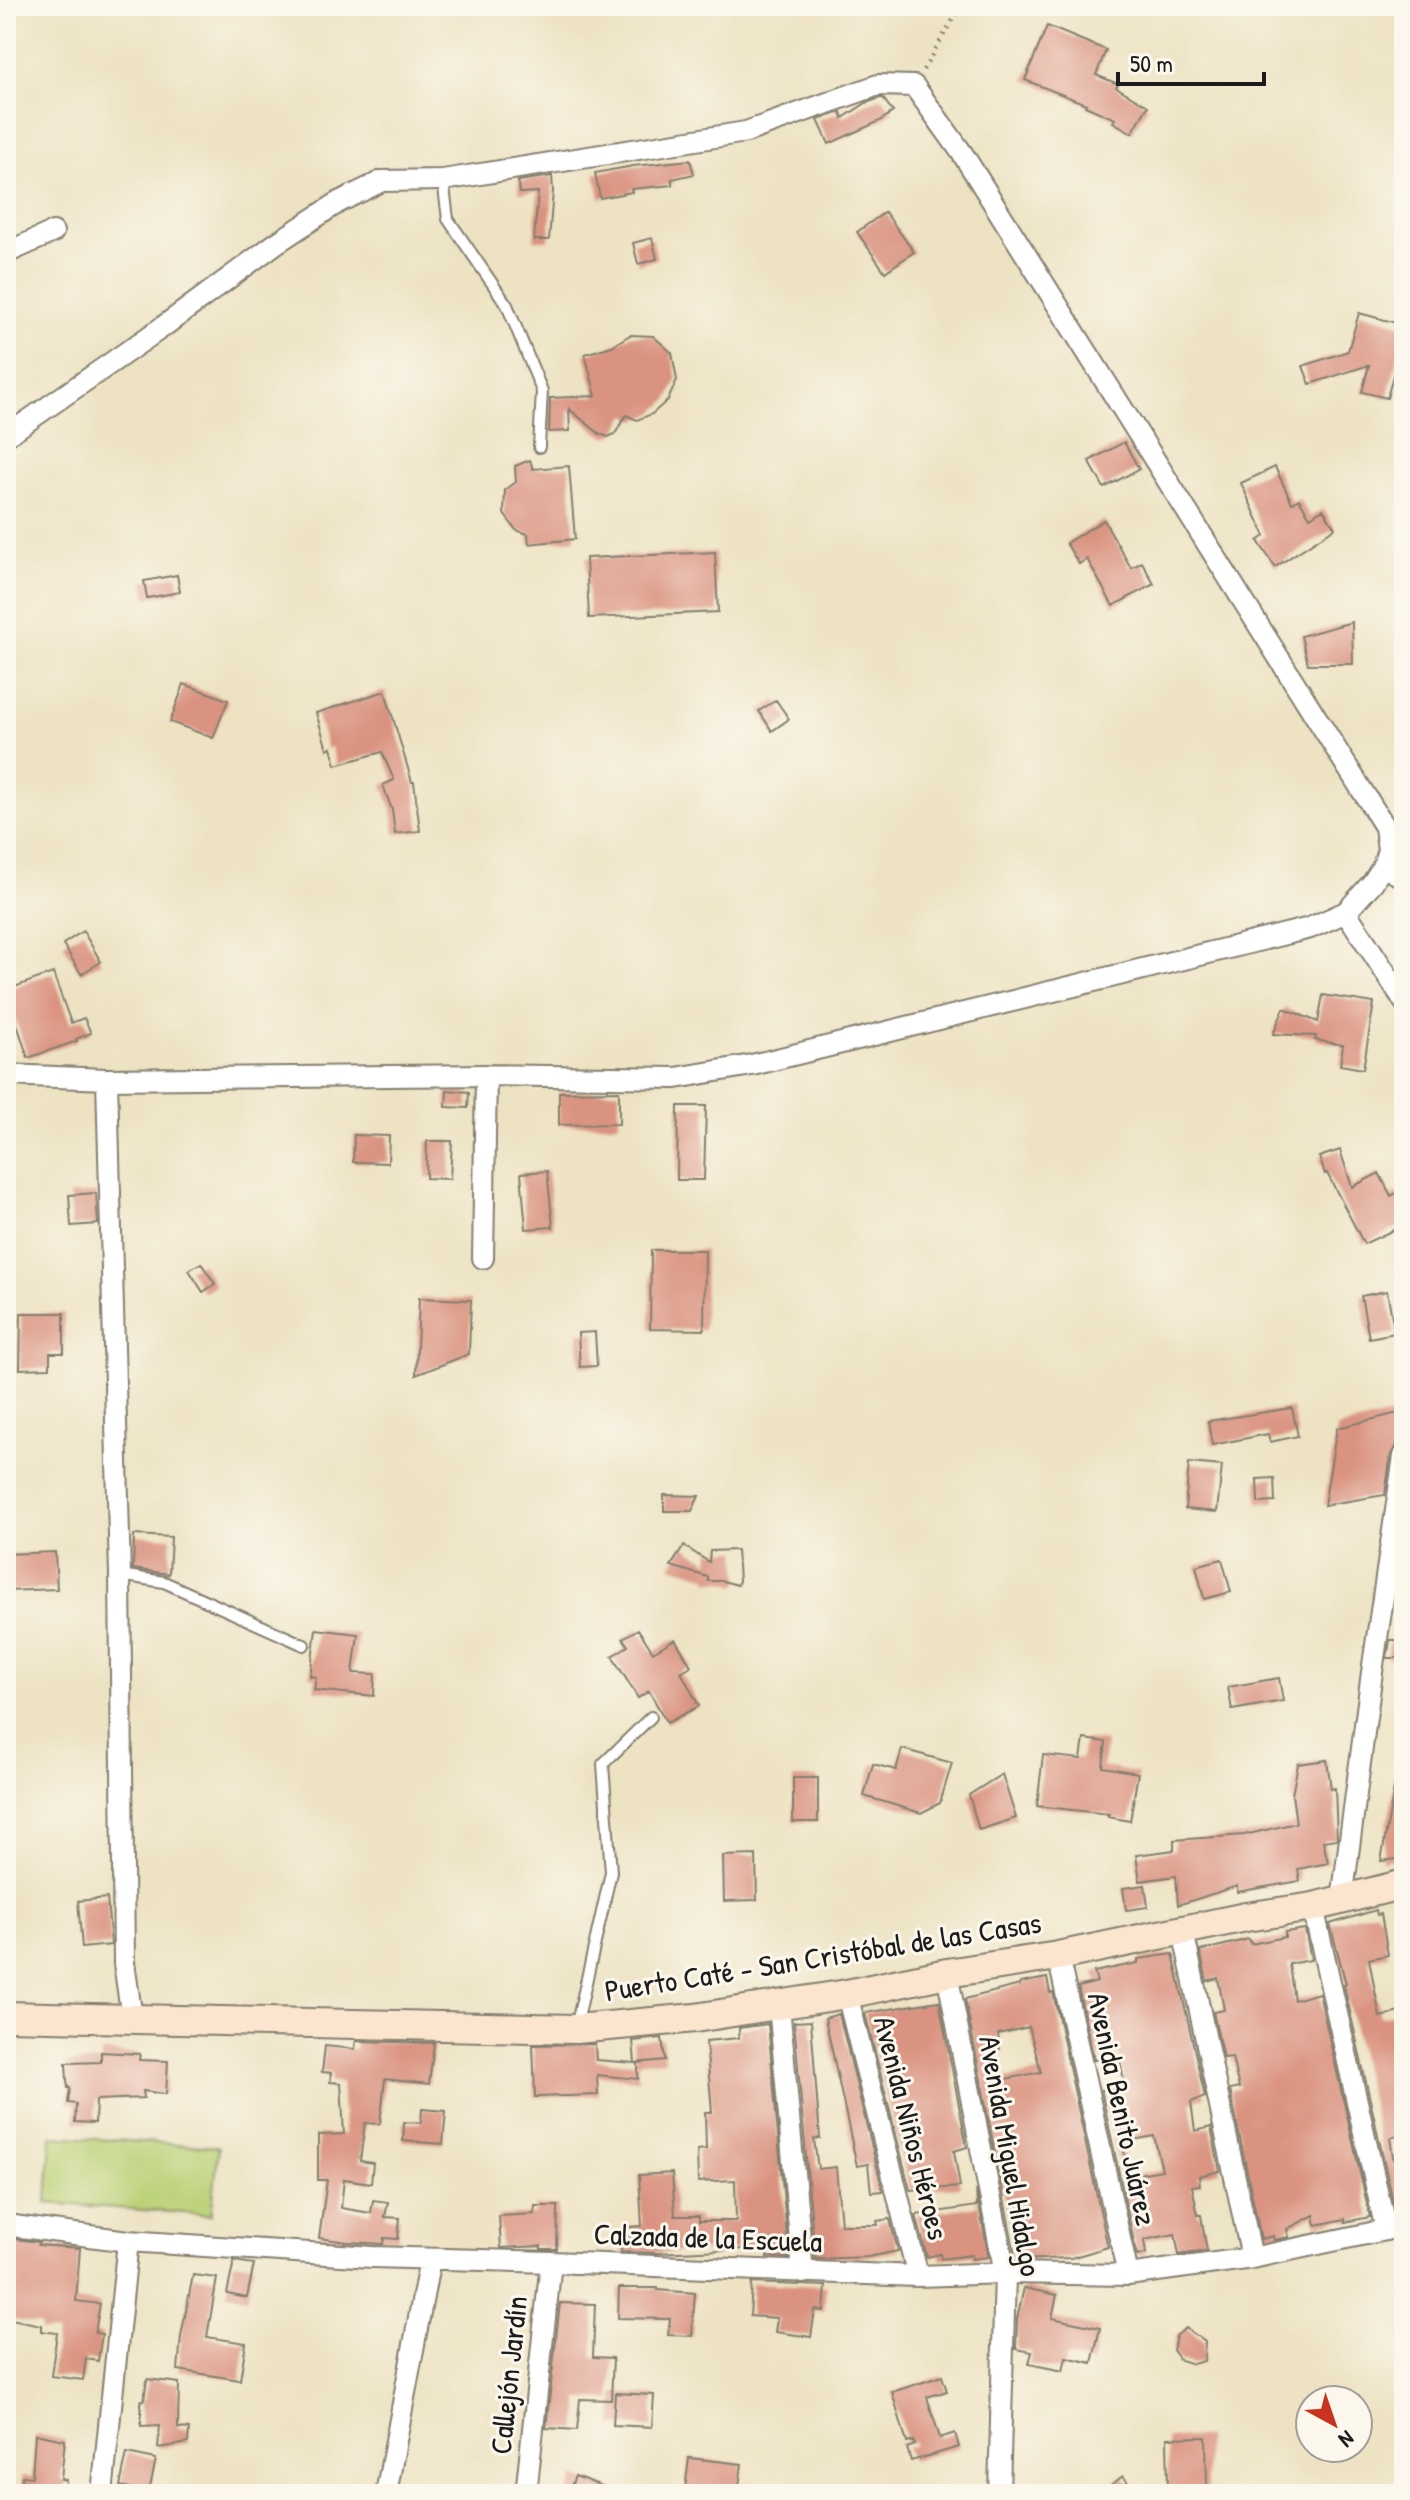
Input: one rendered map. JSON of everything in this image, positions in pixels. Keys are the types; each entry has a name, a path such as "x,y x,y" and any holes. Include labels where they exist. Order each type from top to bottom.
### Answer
{"main road":[{"name":"Puerto Caté - San Cristóbal de las Casas","path":"6,2016 576,2029 695,2018 1058,1956 1246,1917 1313,1907 1404,1884"}],"street":[{"path":"6,436 275,244 339,202 382,181 443,180 746,132 878,85 914,86 996,206 1385,827 1388,850 1373,882 1346,912 1310,928 752,1065 676,1078 486,1075 107,1079 6,1075"},
{"path":"6,253 53,232"},
{"path":"1383,866 1404,878"},
{"path":"1346,912 1404,1001"},
{"path":"483,1258 486,1075"},
{"path":"107,1079 120,1575 124,1963 132,2018"},
{"path":"1342,1900 1404,1456"},
{"path":"1313,1907 1395,2228"},
{"path":"1183,1931 1252,2258"},
{"name":"Avenida Benito Juárez","path":"1058,1956 1128,2275"},
{"name":"Avenida Miguel Hidalgo","path":"947,1973 1005,2273 999,2494"},
{"name":"Avenida Niños Héroes","path":"847,1994 918,2276"},
{"path":"779,2005 803,2273"},
{"name":"Calzada de la Escuela","path":"6,2225 128,2241 372,2257 918,2276 1005,2273 1128,2275 1252,2258 1395,2228"},
{"path":"102,2494 128,2241"},
{"path":"386,2494 430,2259"},
{"name":"Callejón Jardín","path":"526,2494 551,2262"}],"lane":[{"path":"443,180 448,219 507,305 542,391 539,447"},
{"path":"120,1575 164,1582 304,1645"},
{"path":"576,2029 611,1872 603,1764 651,1717"}],"path":[{"path":"914,86 961,6"}],"green space":[{"path":"51,2136 219,2147 211,2215 47,2203"}],"building":[{"path":"1047,26 1106,50 1096,75 1118,84 1116,87 1148,106 1132,133 1113,122 1115,119 1086,104 1025,80"},
{"path":"880,98 893,112 829,144 818,120 841,112 843,118"},
{"path":"690,160 694,174 672,179 672,185 631,189 632,192 600,198 595,173"},
{"path":"552,176 549,240 534,240 538,192 519,193 518,181"},
{"path":"885,212 914,252 885,272 857,232"},
{"path":"652,238 657,259 638,264 633,243"},
{"path":"1359,313 1404,325 1387,398 1362,392 1369,365 1310,384 1303,366 1348,351"},
{"path":"630,335 653,336 672,353 677,380 668,400 652,414 637,420 626,415 615,434 608,437 569,409 570,431 549,432 550,398 596,396 585,354 612,346"},
{"path":"1124,442 1139,469 1104,488 1089,461"},
{"path":"530,460 533,469 569,466 575,539 529,544 528,534 516,530 504,514 505,490 516,482 515,466"},
{"path":"1275,467 1292,503 1299,499 1310,517 1323,509 1335,528 1275,567 1258,541 1265,536 1241,483"},
{"path":"1104,520 1131,568 1142,562 1154,584 1113,606 1087,559 1079,564 1066,543"},
{"path":"715,552 718,612 589,618 586,558"},
{"path":"177,575 180,592 147,598 144,581"},
{"path":"1352,622 1353,664 1308,664 1301,636"},
{"path":"184,684 228,700 213,738 170,722"},
{"path":"385,691 414,782 420,831 395,834 392,810 383,785 394,780 382,752 336,765 331,747 327,749 316,713"},
{"path":"776,700 789,719 772,731 759,711"},
{"path":"83,931 101,962 81,974 63,944"},
{"path":"53,973 71,1023 84,1018 91,1033 28,1058 6,990"},
{"path":"1323,995 1374,1003 1363,1069 1340,1065 1343,1045 1315,1040 1316,1036 1273,1034 1284,1008 1318,1022"},
{"path":"447,1090 469,1092 468,1108 446,1107"},
{"path":"619,1091 619,1124 559,1125 559,1092"},
{"path":"678,1106 706,1106 704,1180 677,1180"},
{"path":"354,1135 389,1136 388,1163 353,1162"},
{"path":"427,1141 452,1141 450,1179 426,1178"},
{"path":"1340,1150 1352,1187 1379,1173 1391,1196 1404,1189 1404,1225 1364,1244 1325,1174 1319,1157"},
{"path":"547,1171 553,1227 526,1229 521,1173"},
{"path":"96,1193 98,1224 71,1226 69,1195"},
{"path":"651,1250 705,1250 704,1330 650,1329"},
{"path":"201,1263 215,1284 203,1292 189,1270"},
{"path":"1387,1291 1395,1333 1369,1338 1361,1296"},
{"path":"419,1298 471,1300 469,1354 416,1375"},
{"path":"21,1313 64,1313 64,1353 50,1353 50,1368 20,1369"},
{"path":"595,1332 597,1366 580,1367 578,1333"},
{"path":"1292,1408 1298,1436 1270,1442 1268,1434 1212,1445 1208,1421"},
{"path":"1402,1412 1385,1495 1324,1505 1337,1428"},
{"path":"1189,1463 1222,1466 1217,1512 1185,1509"},
{"path":"1274,1478 1275,1502 1258,1503 1257,1479"},
{"path":"664,1495 699,1496 692,1511 664,1511"},
{"path":"134,1535 171,1537 169,1574 133,1569"},
{"path":"684,1546 709,1562 710,1551 737,1550 737,1585 708,1581 708,1577 671,1566"},
{"path":"55,1552 57,1589 6,1591 6,1554"},
{"path":"1222,1559 1231,1592 1204,1599 1196,1566"},
{"path":"316,1629 358,1634 353,1673 375,1674 374,1696 314,1690 316,1677 310,1676"},
{"path":"638,1629 653,1652 675,1639 691,1666 681,1672 699,1706 667,1723 649,1691 638,1698 612,1656 628,1646 623,1638"},
{"path":"1390,1640 1402,1640 1402,1658 1387,1658"},
{"path":"1279,1678 1283,1701 1232,1710 1228,1687"},
{"path":"1084,1739 1106,1742 1103,1767 1138,1773 1130,1821 1108,1817 1109,1814 1037,1806 1043,1755 1081,1759"},
{"path":"902,1749 952,1763 940,1803 921,1813 864,1796 873,1764 896,1770"},
{"path":"1327,1760 1331,1789 1335,1788 1337,1839 1323,1841 1328,1863 1298,1869 1300,1881 1237,1892 1237,1886 1178,1905 1176,1876 1140,1881 1136,1855 1174,1850 1174,1840 1244,1835 1296,1823 1292,1795 1298,1764"},
{"path":"1002,1774 1016,1818 979,1830 969,1795"},
{"path":"1396,1777 1404,1778 1404,1858 1381,1861"},
{"path":"793,1778 818,1778 818,1822 793,1822"},
{"path":"756,1855 757,1900 724,1901 723,1856"},
{"path":"1145,1885 1148,1907 1126,1910 1123,1888"},
{"path":"107,1898 111,1945 82,1948 78,1901"},
{"path":"1376,1910 1377,1915 1381,1914 1388,1955 1369,1959 1380,2017 1400,2012 1404,2030 1404,2134 1390,2138 1395,2169 1404,2167 1404,2209 1395,2210 1330,1924"},
{"path":"1305,1929 1311,1960 1289,1964 1294,2000 1319,1993 1370,2217 1316,2225 1314,2215 1287,2229 1289,2237 1261,2239 1230,2090 1239,2088 1232,2057 1223,2058 1213,2012 1224,2010 1218,1978 1207,1981 1200,1951 1249,1939 1251,1944 1285,1937 1285,1932"},
{"path":"1173,1954 1205,2097 1191,2102 1195,2131 1211,2127 1220,2171 1199,2176 1200,2185 1192,2186 1207,2251 1179,2255 1175,2234 1144,2240 1146,2254 1137,2256 1101,2090 1125,2086 1119,2056 1094,2060 1078,1987 1097,1982 1094,1972 1138,1963 1138,1959","holes":["1154,2136 1162,2170 1127,2176 1123,2142"]},
{"path":"1047,1978 1050,1993 1053,1992 1108,2247 1071,2258 1016,2260 965,1999","holes":["1029,2027 1041,2072 1001,2080 994,2050 1000,2049 998,2034"]},
{"path":"939,2001 967,2147 954,2151 960,2187 910,2190 865,2013"},
{"path":"839,2014 883,2191 871,2192 868,2164 857,2166 825,2018"},
{"path":"811,2021 820,2138 814,2139 818,2169 836,2167 841,2225 878,2225 877,2221 890,2219 898,2251 868,2257 815,2259 794,2022"},
{"path":"768,2024 789,2258 767,2257 767,2248 621,2252 621,2236 628,2236 628,2227 642,2226 639,2175 672,2173 675,2216 699,2216 699,2221 736,2221 735,2180 698,2182 697,2150 706,2149 705,2112 712,2112 706,2041 739,2038 739,2028"},
{"path":"662,2038 665,2060 636,2063 638,2079 597,2075 598,2095 535,2097 533,2045 595,2044 596,2060 635,2063 633,2041"},
{"path":"356,2041 434,2043 429,2084 385,2079 380,2124 365,2123 360,2161 373,2163 371,2183 344,2179 341,2208 371,2213 373,2200 388,2202 385,2217 400,2218 398,2239 384,2238 383,2244 319,2238 327,2180 318,2180 318,2135 344,2134 341,2083 330,2082 331,2073 322,2072 325,2046 355,2049"},
{"path":"101,2052 140,2054 139,2060 168,2061 166,2094 143,2091 144,2098 96,2100 95,2123 75,2122 76,2104 68,2103 70,2088 66,2063 101,2062"},
{"path":"422,2109 446,2111 443,2144 403,2141 404,2122 421,2123"},
{"path":"976,2190 989,2257 972,2259 972,2255 941,2259 940,2254 927,2257 916,2215 977,2206"},
{"path":"535,2206 558,2206 557,2249 541,2249 541,2246 501,2248 499,2216 534,2214"},
{"path":"6,2238 39,2242 38,2245 80,2248 76,2301 100,2304 95,2333 102,2334 98,2361 86,2359 83,2380 51,2376 57,2333 41,2331 41,2325 6,2318 12,2269 6,2268"},
{"path":"234,2261 254,2264 247,2298 227,2294"},
{"path":"193,2275 217,2278 207,2337 246,2343 240,2380 178,2370"},
{"path":"752,2283 826,2286 824,2311 815,2310 811,2337 775,2332 777,2318 750,2316"},
{"path":"619,2288 658,2288 695,2293 692,2336 668,2335 670,2319 618,2318"},
{"path":"1024,2288 1057,2295 1052,2318 1100,2328 1092,2363 1066,2357 1063,2371 1029,2364 1032,2352 1016,2349 1017,2319"},
{"path":"560,2303 595,2304 593,2357 613,2358 611,2400 580,2399 577,2430 546,2428"},
{"path":"1186,2328 1205,2342 1204,2361 1193,2364 1180,2360 1173,2350 1176,2336"},
{"path":"942,2376 947,2391 927,2397 940,2438 955,2433 959,2447 911,2461 907,2448 915,2445 913,2441 907,2443 892,2392"},
{"path":"147,2379 179,2383 178,2428 189,2429 188,2443 158,2448 160,2425 141,2426 141,2400 144,2400"},
{"path":"615,2393 654,2395 652,2427 613,2425"},
{"path":"35,2434 65,2440 61,2479 66,2480 65,2494 20,2494 22,2476 32,2477"},
{"path":"1206,2437 1207,2489 1168,2490 1167,2438"},
{"path":"127,2453 156,2459 149,2492 120,2486"},
{"path":"689,2458 742,2464 738,2494 685,2490"},
{"path":"575,2476 618,2492 618,2494 568,2494"},
{"path":"1123,2476 1137,2494 1099,2494"}]}
